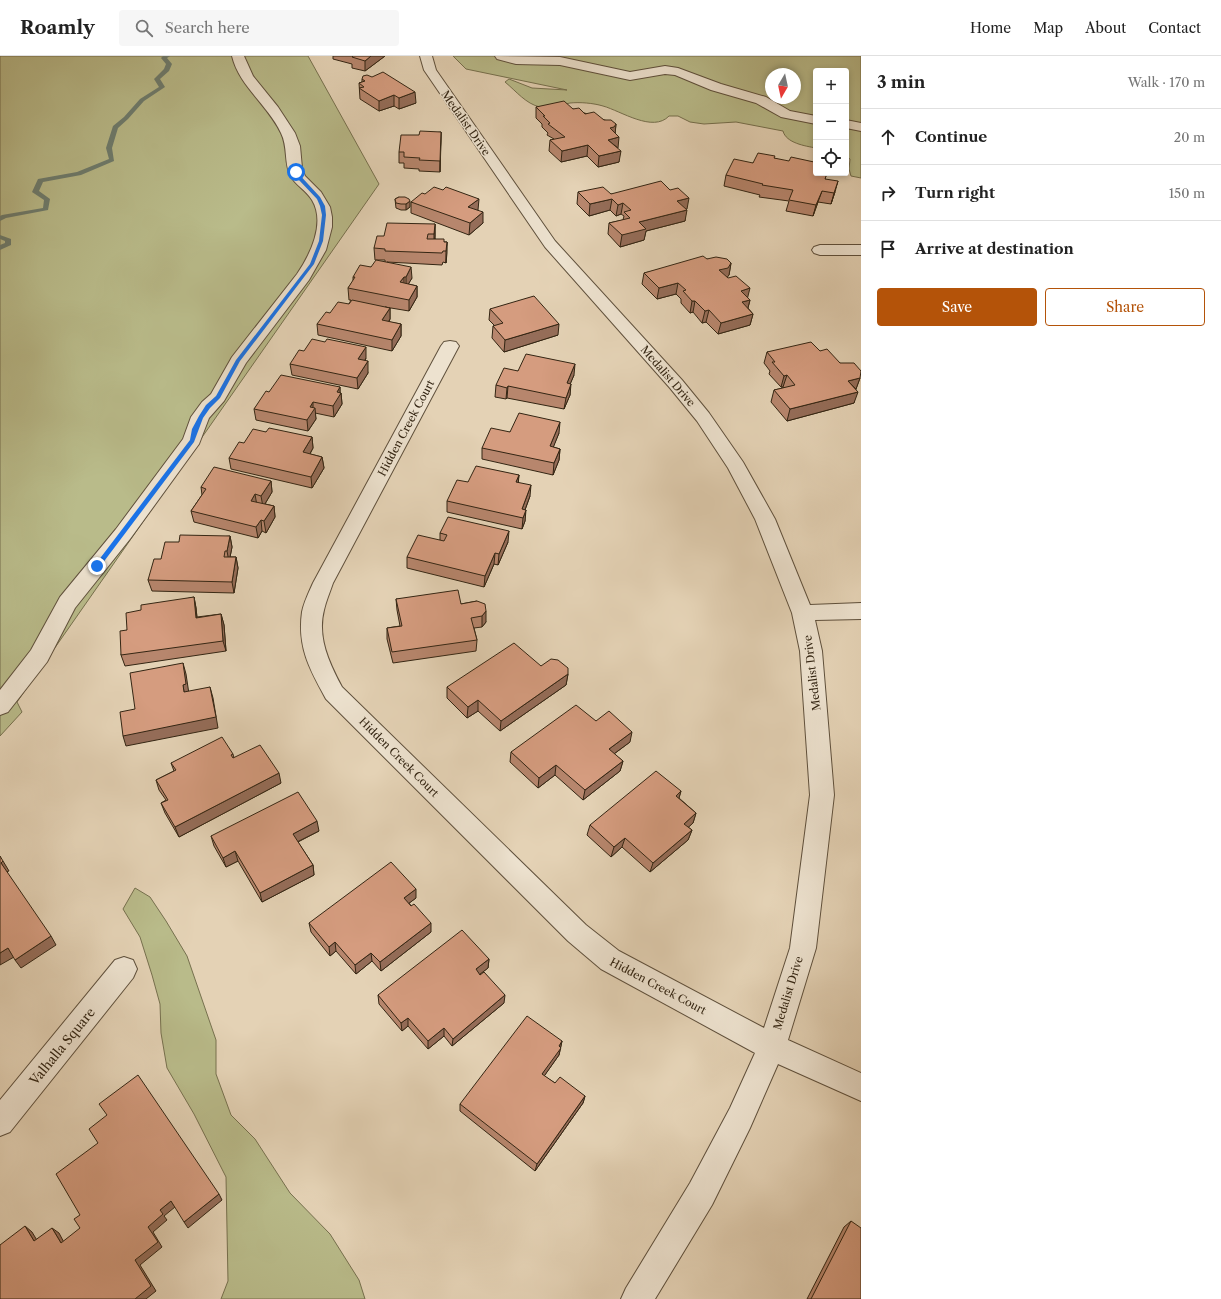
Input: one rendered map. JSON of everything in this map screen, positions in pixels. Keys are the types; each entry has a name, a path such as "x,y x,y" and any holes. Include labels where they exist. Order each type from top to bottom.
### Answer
{"street":[{"path":"0,706 39,656 68,603 192,440 195,429 204,412 218,397 238,361 303,277 312,264 317,253 323,227 323,206 319,198 296,172 295,154 290,137 271,106 249,82 240,66 238,56"},
{"name":"Medalist Drive","path":"426,56 430,70 550,244 676,384 703,417 736,466 765,519 803,613 811,651 822,795 802,948 772,1047 740,1118 701,1194 637,1299"},
{"path":"501,56 512,59 560,61 630,76 672,70 716,87 761,100 786,114 813,119"},
{"path":"849,125 861,127"},
{"path":"820,250 861,250"},
{"name":"Hidden Creek Court","path":"450,346 323,583 313,611 311,638 318,666 334,693 576,933 610,960 772,1047 861,1087"},
{"path":"803,613 861,611"},
{"name":"Valhalla Square","path":"0,1122 124,969"}],"green space":[{"path":"0,56 308,56 379,184 17,702 22,712 0,736"},
{"path":"453,56 861,56 861,178 851,176 849,169 849,68 813,68 813,147 792,141 783,131 736,122 704,124 690,122 678,116 669,116 662,121 646,122 603,106 586,103 570,103 551,107 540,107 530,103 505,82 509,79 532,88 567,90 466,69"},
{"path":"135,888 150,897 187,956 216,1040 216,1074 231,1115 255,1139 290,1193 330,1234 359,1280 365,1299 221,1299 228,1281 226,1177 194,1114 167,1068 161,1033 160,1004 152,975 140,937 123,909"}],"building":[{"path":"371,56 365,61 352,57"},
{"path":"383,72 415,92 399,98 394,95 379,101 359,88 364,87 359,83 365,81 362,79 363,76 367,75 372,77"},
{"path":"564,101 573,109 579,108 585,114 594,112 604,120 611,120 616,124 614,127 610,128 619,137 608,140 621,151 599,156 588,145 562,151 550,140 565,137 548,124 550,123 536,107"},
{"path":"420,131 441,132 440,161 419,160 420,158 404,157 404,152 399,152 401,135 419,135"},
{"path":"758,153 775,156 774,158 789,161 791,157 813,162 813,176 826,176 825,179 838,181 834,193 822,191 816,205 789,200 793,190 762,185 763,184 726,175 734,159 753,163"},
{"path":"661,181 670,190 678,188 689,198 677,201 687,210 639,222 646,229 622,235 609,223 630,218 624,212 631,210 623,203 618,205 612,199 590,204 578,192 603,187 611,194"},
{"path":"434,187 443,190 446,187 479,199 468,207 483,212 470,223 411,202 422,193 425,194"},
{"path":"405,197 410,201 406,204 396,203 395,199"},
{"path":"387,223 435,224 434,234 428,234 427,239 444,239 444,242 447,242 446,251 443,251 442,253 385,251 385,249 374,248 377,236 384,236"},
{"path":"703,256 707,259 716,257 727,259 731,263 728,268 719,270 728,278 736,276 750,288 741,291 750,300 742,302 753,314 721,323 709,310 705,311 695,301 692,301 683,291 686,290 678,283 659,288 644,273"},
{"path":"376,260 411,267 406,277 404,277 400,282 417,286 409,300 348,288 360,265 371,267"},
{"path":"534,296 559,324 505,340 493,326 503,323 490,309"},
{"path":"352,300 390,308 382,320 401,324 392,340 317,324 326,312 330,313 338,302 349,304"},
{"path":"312,339 325,342 327,339 366,347 358,359 368,361 357,378 290,364 299,350 304,351"},
{"path":"811,342 820,351 827,349 840,363 854,363 861,371 860,378 848,381 858,392 790,409 774,390 795,385 787,375 784,376 772,362 775,362 767,352"},
{"path":"526,354 575,364 567,383 571,384 566,398 508,386 507,388 496,385 504,368 518,371"},
{"path":"281,375 340,387 337,392 341,393 333,406 313,402 310,407 315,408 307,420 254,409 266,391 269,392"},
{"path":"519,413 560,422 550,446 560,449 554,463 482,448 491,428 510,432"},
{"path":"269,428 312,437 303,452 322,457 311,477 229,458 239,442 244,443 253,429 266,432"},
{"path":"476,466 519,475 516,482 531,485 522,509 526,510 523,518 447,501 457,480 468,482"},
{"path":"214,467 271,481 261,496 255,494 251,501 274,506 264,521 261,520 256,527 191,511 206,489 201,487"},
{"path":"448,517 509,531 499,554 495,553 485,576 407,557 418,535 444,541 447,535 440,533"},
{"path":"180,535 230,536 227,551 225,551 224,557 236,557 232,582 148,580 154,559 161,559 165,542 179,542"},
{"path":"458,590 461,604 477,601 485,604 486,611 482,616 471,618 477,640 392,652 387,628 402,626 396,599"},
{"path":"194,597 196,618 221,614 223,641 121,655 120,631 127,630 126,613 141,610 141,605"},
{"path":"514,643 541,666 551,659 558,660 568,668 568,674 501,721 478,700 468,707 447,687"},
{"path":"183,663 186,684 183,685 184,692 210,687 216,717 123,736 120,712 135,709 130,673"},
{"path":"576,705 596,721 609,711 632,732 609,749 623,761 585,790 556,765 539,778 511,752"},
{"path":"222,737 233,754 231,755 233,758 260,745 279,773 175,827 161,803 168,800 156,780 176,770 171,763"},
{"path":"656,771 681,791 676,796 696,813 684,824 692,830 653,863 625,838 614,847 590,825"},
{"path":"298,792 317,821 293,834 313,865 260,893 235,851 223,858 211,836"},
{"path":"0,856 3,861 1,863 51,936 15,960 8,948 0,953"},
{"path":"391,862 416,889 404,898 411,906 414,904 431,923 380,962 371,953 355,965 335,942 329,947 309,923"},
{"path":"462,930 489,959 476,969 480,975 484,972 505,995 453,1039 444,1028 428,1041 408,1018 401,1023 378,995"},
{"path":"527,1016 562,1041 559,1046 561,1048 542,1074 555,1083 560,1077 585,1096 537,1164 460,1104"},
{"path":"138,1075 219,1194 184,1222 171,1201 160,1210 163,1214 148,1227 158,1242 135,1260 151,1286 135,1299 0,1299 0,1245 25,1226 34,1241 52,1228 61,1243 80,1228 74,1219 80,1215 56,1174 98,1143 89,1129 107,1115 99,1104"},
{"path":"851,1221 861,1228 861,1299 811,1299"}],"waterway":[{"path":"0,219 4,216 46,209 47,199 35,192 40,180 79,174 112,160 109,148 115,127 126,118 142,100 162,87 157,79 167,70 169,64 164,58 167,56"},
{"path":"0,237 9,240 9,244 0,248"}],"route":[{"path":"97,566 123,534 192,440 200,418 208,406 218,397 246,349 312,264 321,241 324,215 323,206 319,198 308,188 296,172"}]}
